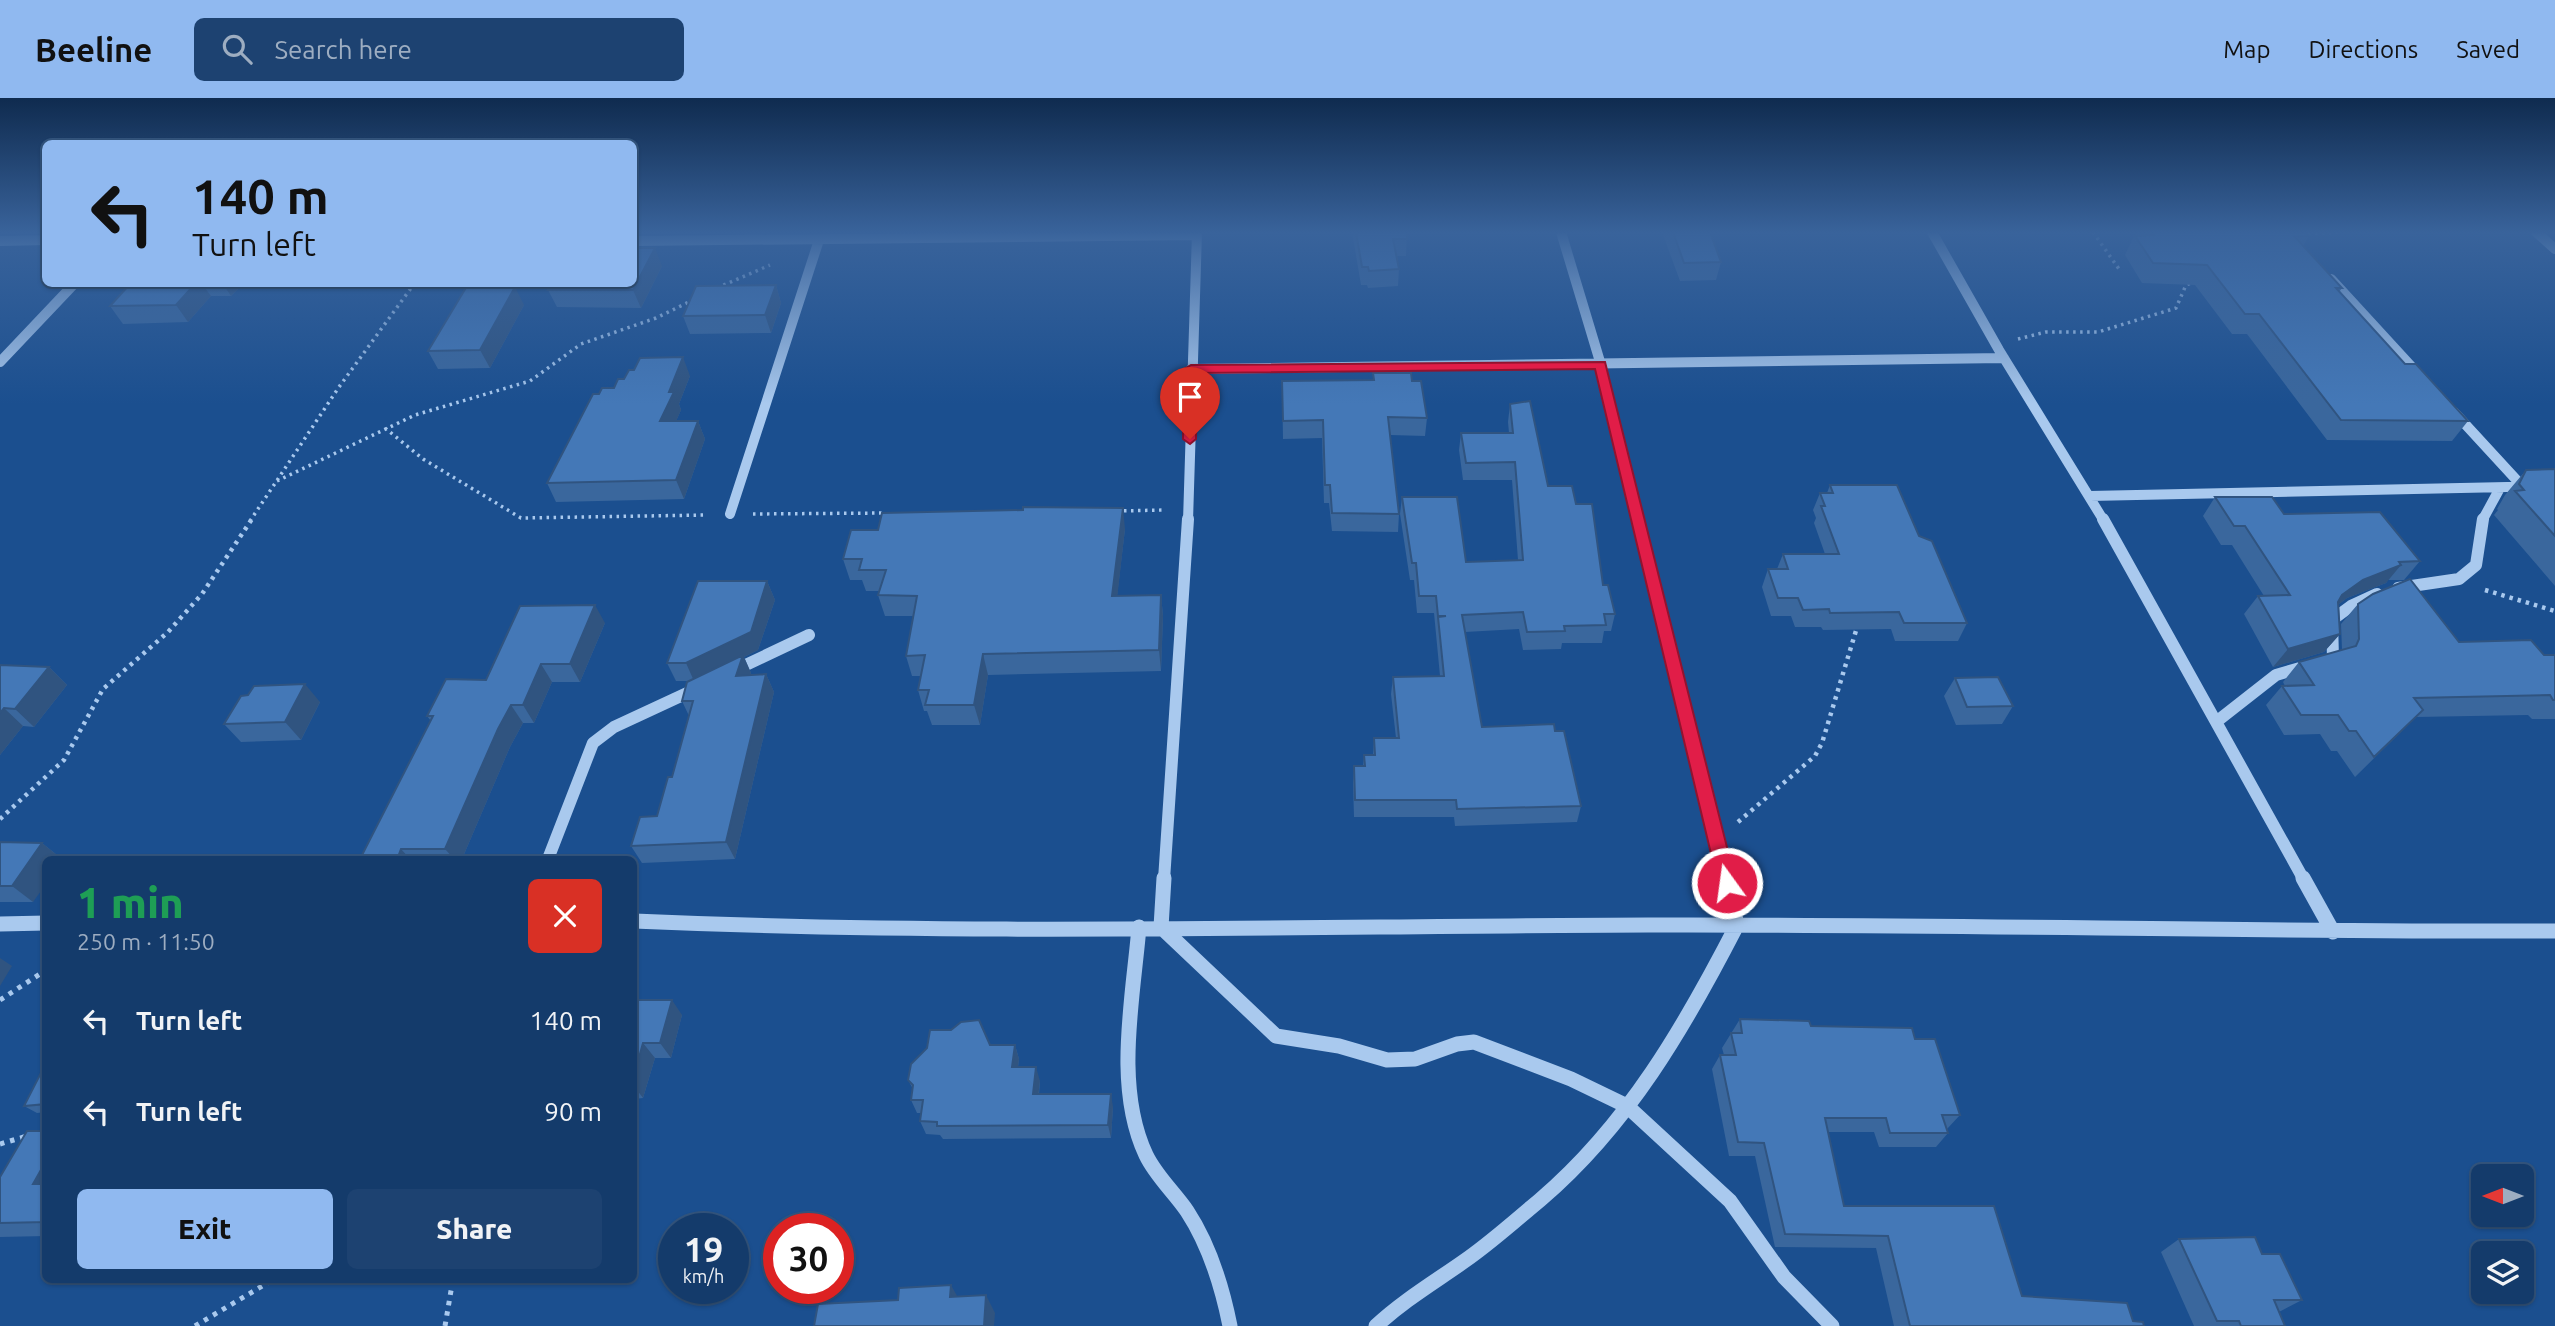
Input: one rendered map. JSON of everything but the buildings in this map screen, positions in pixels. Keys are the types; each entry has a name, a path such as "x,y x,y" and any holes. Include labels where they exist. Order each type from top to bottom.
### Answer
{"street":[{"path":"0,362 69,289"},
{"path":"730,514 803,289"},
{"path":"1161,927 1189,510 1195,289"},
{"path":"1376,1326 1476,1253 1572,1171 1627,1107 1701,998 1737,925 1601,365 1578,289"},
{"path":"1965,289 2090,496 2333,932"},
{"path":"2340,289 2430,386"},
{"path":"1191,369 1601,365 2002,354"},
{"path":"2448,406 2523,487"},
{"path":"2090,496 2555,486"},
{"path":"2216,722 2276,675 2333,659 2332,620 2351,606 2396,588 2454,581 2476,565 2483,517 2500,488"},
{"path":"549,856 593,743 614,727 809,635"},
{"path":"637,921 793,928 1737,925 2333,932 2555,931"},
{"path":"0,924 42,923"},
{"path":"1139,927 1129,1092 1136,1124 1146,1156 1188,1212 1207,1245 1223,1289 1230,1326"},
{"path":"1161,927 1276,1036 1339,1046 1387,1060 1415,1059 1457,1044 1474,1042 1570,1079 1627,1107 1730,1201 1784,1277 1832,1326"}],"path":[{"path":"0,819 64,760 103,689 185,614 339,387 410,289"},
{"path":"706,293 714,289"},
{"path":"2002,354 2025,336 2098,332 2176,308 2185,289"},
{"path":"277,481 426,411 530,381 581,344 638,325 693,299"},
{"path":"385,428 414,453 521,518 897,513"},
{"path":"1105,511 1189,510"},
{"path":"2454,581 2555,611"},
{"path":"1717,841 1815,756 1822,743 1860,617"},
{"path":"0,1000 42,973"},
{"path":"0,1144 34,1135"},
{"path":"195,1326 267,1283"},
{"path":"445,1326 452,1283"}],"route":[{"path":"1190,439 1191,369 1601,365 1727,883"}]}
